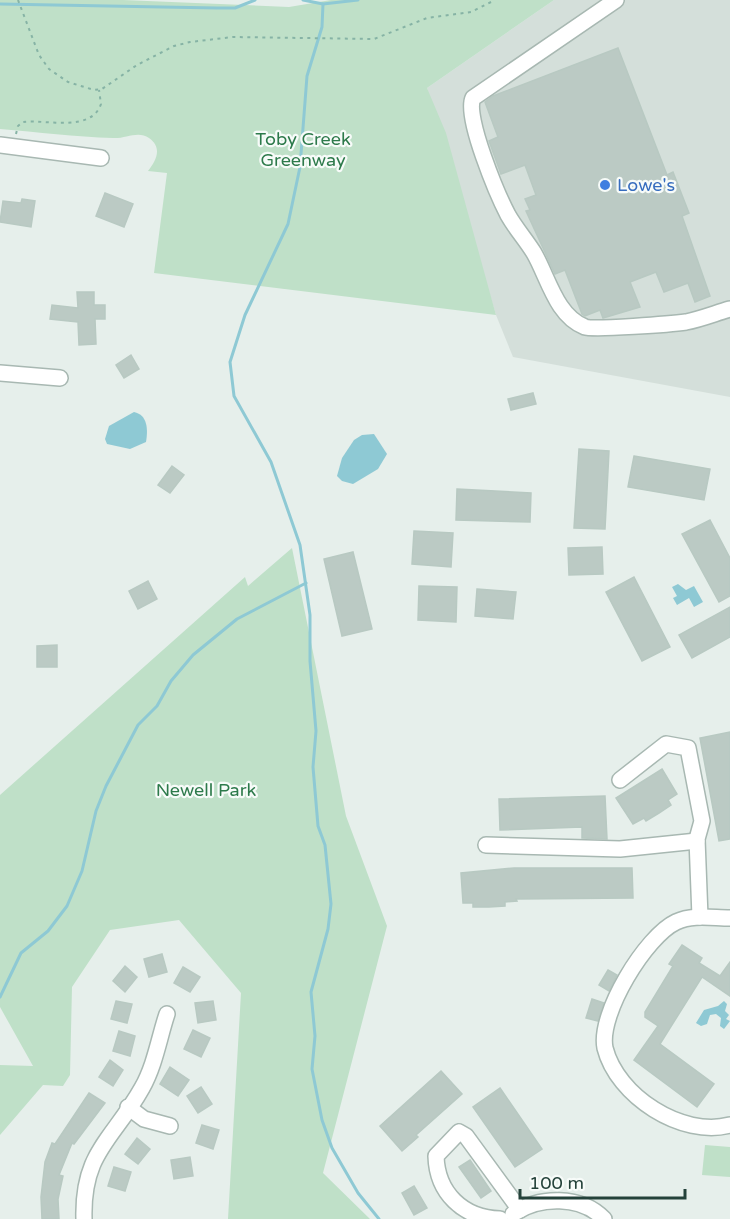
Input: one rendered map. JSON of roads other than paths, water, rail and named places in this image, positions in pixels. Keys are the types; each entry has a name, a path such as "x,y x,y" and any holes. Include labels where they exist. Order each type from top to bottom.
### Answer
{"street":[{"path":"616,0 473,98 470,108 473,123 500,197 514,225 534,252 557,300 571,317 586,327 685,322 730,309"},
{"path":"0,145 101,158"},
{"path":"0,373 60,378"},
{"path":"620,780 666,744 688,748 702,821 697,841 700,917"},
{"path":"486,846 620,849 697,841"},
{"path":"730,918 700,917 679,921 656,936 614,1001 605,1025 605,1047 612,1068 626,1084 668,1117 696,1127 721,1128 730,1125"},
{"path":"84,1219 87,1177 97,1151 150,1072 167,1014"},
{"path":"128,1107 144,1119 170,1126"},
{"path":"520,1210 466,1136 459,1132 436,1156 436,1172 443,1190 460,1207 488,1219 501,1219 520,1210 553,1202 576,1202 587,1206 604,1219"}],"water":[{"path":"134,412 142,416 144,420 147,428 146,442 130,449 107,444 105,439 109,426"},
{"path":"374,434 387,454 378,469 353,484 342,481 337,476 342,458 354,440 362,435"},
{"path":"678,584 686,590 694,586 703,602 694,607 689,598 677,605 673,598 677,596 672,587"},
{"path":"724,1001 727,1004 725,1011 729,1015 726,1019 730,1021 724,1029 720,1026 721,1018 716,1014 710,1015 707,1024 701,1026 696,1023 704,1010 718,1006"}],"waterway":[{"path":"0,4 235,8 255,0"},
{"path":"303,0 323,4 358,0"},
{"path":"323,4 322,27 307,76 300,167 288,224 245,315 230,362 234,396 271,462 300,545 310,615 310,661 316,731 313,767 318,826 325,845 331,904 328,929 311,992 315,1036 312,1069 322,1120 332,1148 358,1193 379,1219"},
{"path":"0,997 21,953 48,931 67,906 82,871 96,811 106,786 138,725 157,706 171,681 193,655 237,619 306,583"}],"place":[{"name":"Lowe's","path":"605,185"}],"park label":[{"name":"Toby Creek Greenway","path":"303,149"},
{"name":"Newell Park","path":"206,790"}]}
